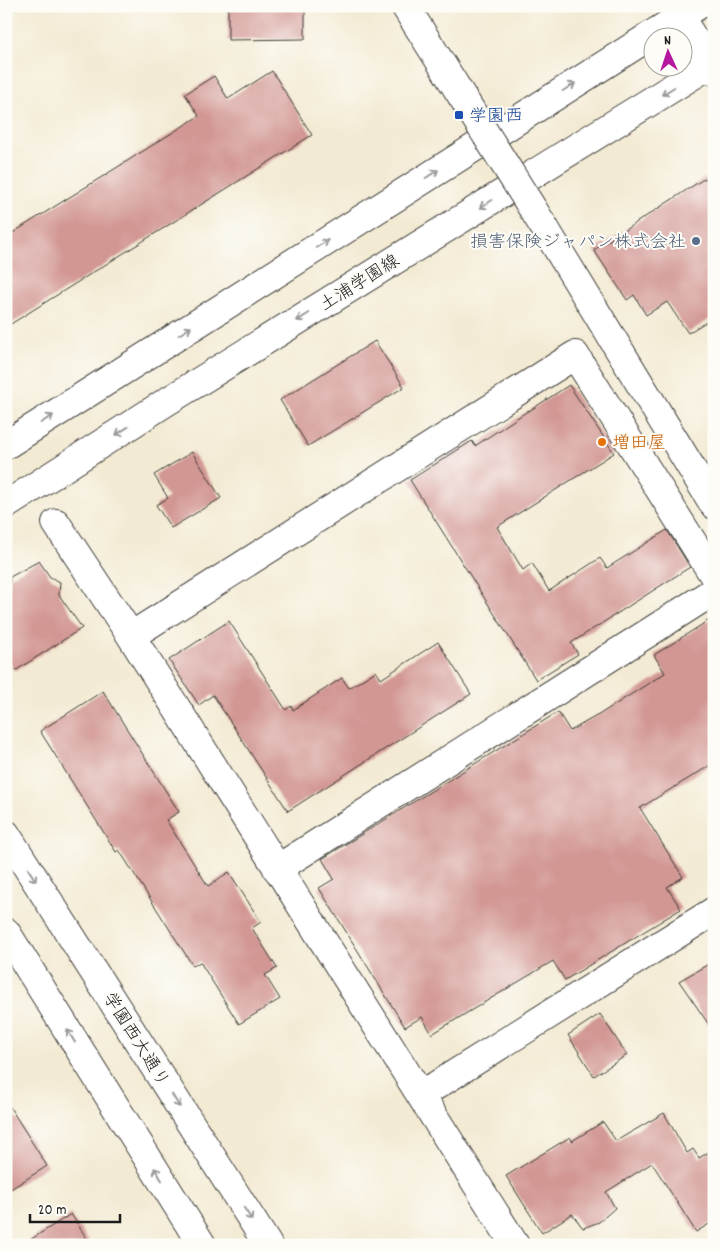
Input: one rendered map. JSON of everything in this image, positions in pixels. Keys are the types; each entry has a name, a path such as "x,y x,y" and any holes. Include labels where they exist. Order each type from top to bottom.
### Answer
{"street":[{"path":"405,6 546,230 714,505"},
{"path":"6,445 683,10 712,66"},
{"name":"土浦学園線","path":"6,505 162,404 712,66"},
{"path":"131,636 575,355 714,576"},
{"path":"56,523 131,636 515,1245"},
{"path":"277,870 714,591"},
{"name":"学園西大通り","path":"6,834 268,1245"},
{"path":"421,1095 714,911"},
{"path":"6,932 202,1245"}],"building":[{"path":"228,6 305,6 305,39 228,40"},
{"path":"272,71 312,135 6,327 6,237 199,116 185,94 214,76 228,99"},
{"path":"705,178 714,191 714,317 688,333 667,302 646,315 634,295 627,300 594,250"},
{"path":"375,341 404,387 308,446 280,400"},
{"path":"569,385 614,453 497,527 523,570 532,563 549,591 600,558 607,568 667,530 690,567 571,643 578,654 536,680 410,480 472,441 475,446"},
{"path":"192,452 221,498 171,528 156,505 168,498 154,475"},
{"path":"39,561 50,577 60,582 59,595 82,628 15,671 6,657 6,592 9,588 10,577"},
{"path":"714,617 714,763 640,808 683,877 667,887 681,909 565,980 553,961 432,1034 422,1017 405,1027 319,888 334,879 322,859 558,712 570,731 600,714 665,673 654,655"},
{"path":"229,621 286,710 291,706 293,710 342,678 349,688 376,671 381,679 438,642 471,694 288,811 213,695 199,705 169,660"},
{"path":"103,691 179,812 166,820 208,886 229,872 261,922 252,928 277,968 265,975 280,999 239,1024 200,962 193,966 119,850 116,852 40,731"},
{"path":"714,961 714,1032 679,981"},
{"path":"600,1014 627,1055 594,1076 568,1035"},
{"path":"6,1101 47,1166 6,1192"},
{"path":"664,1113 687,1153 693,1149 699,1158 714,1149 714,1221 696,1232 652,1163 606,1192 615,1208 599,1222 583,1228 572,1214 542,1233 506,1176 570,1137 572,1141 603,1122 616,1141"},
{"path":"71,1214 91,1245 22,1245"}],"place":[{"name":"学園西","path":"459,115"},
{"name":"損害保険ジャパン株式会社","path":"696,241"},
{"name":"増田屋","path":"602,442"}]}
